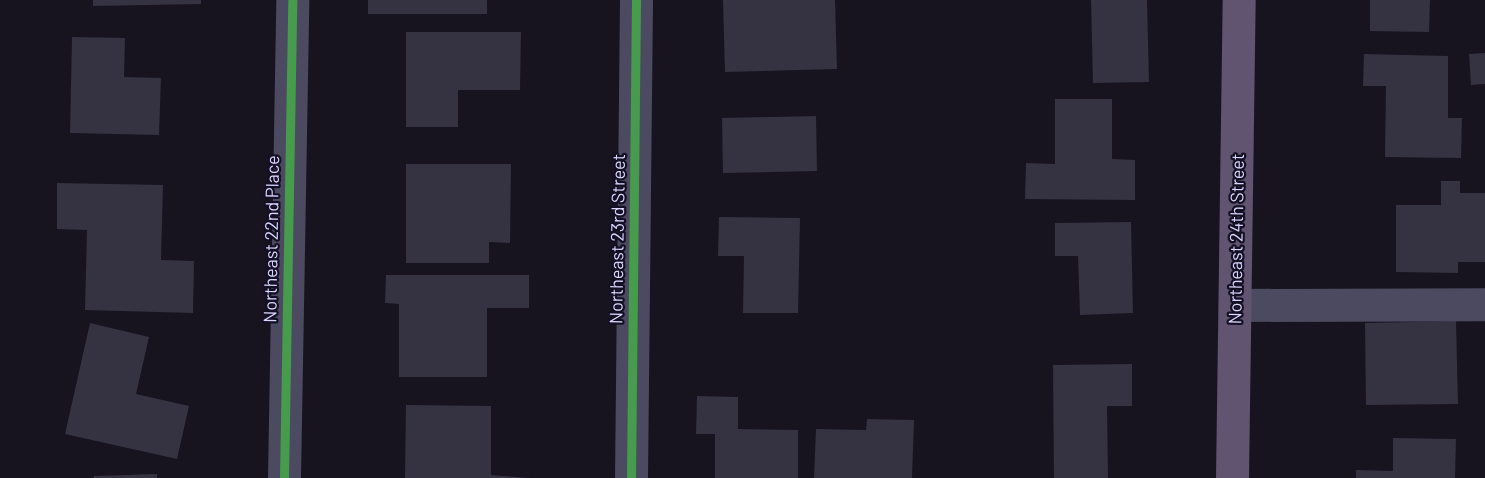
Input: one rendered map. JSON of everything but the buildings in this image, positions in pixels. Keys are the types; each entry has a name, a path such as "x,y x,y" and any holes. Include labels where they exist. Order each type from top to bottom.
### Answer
{"main road":[{"name":"Northeast 24th Street","path":"1232,478 1239,0"}],"street":[{"name":"Northeast 22nd Place","path":"284,478 292,0"},
{"name":"Northeast 23rd Street","path":"631,478 636,0"},
{"path":"1235,305 1485,304"}],"cycle path":[{"path":"284,478 292,0"},
{"path":"631,478 636,0"}]}
